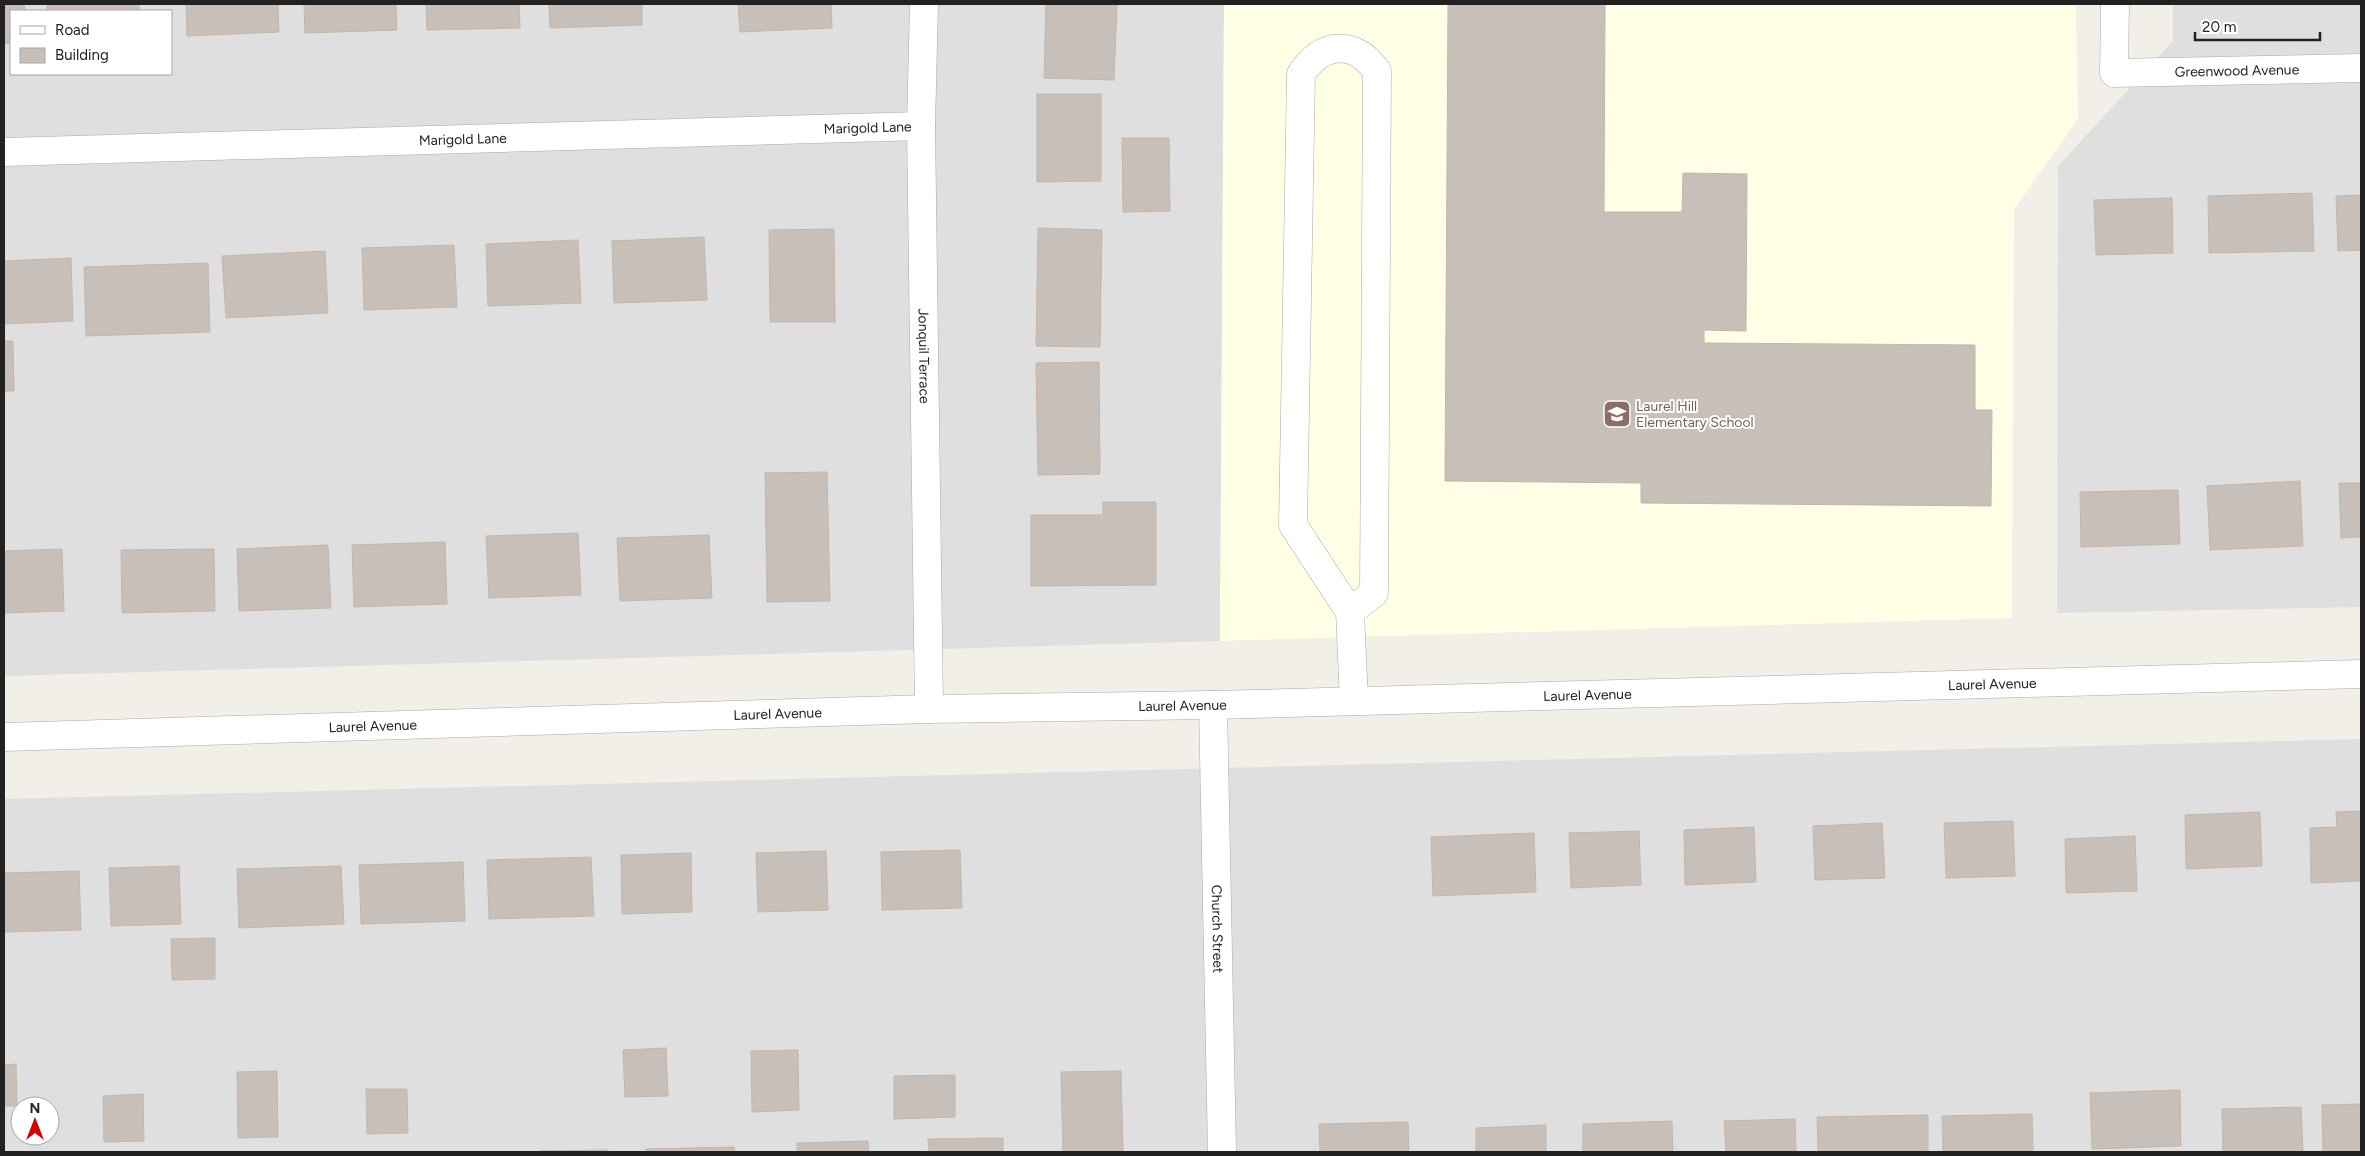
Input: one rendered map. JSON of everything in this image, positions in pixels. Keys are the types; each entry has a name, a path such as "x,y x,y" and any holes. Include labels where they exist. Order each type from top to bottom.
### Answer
{"street":[{"name":"Jonquil Terrace","path":"924,4 921,126 929,709"},
{"name":"Greenwood Avenue","path":"2115,4 2114,73 2361,68"},
{"path":"1350,612 1374,593 1377,72 1369,60 1358,53 1345,49 1332,49 1318,54 1301,74 1293,525 1350,612 1354,701"},
{"name":"Marigold Lane","path":"4,152 921,126"},
{"name":"Laurel Avenue","path":"4,737 929,709 1213,705 2361,674"},
{"name":"Church Street","path":"1213,705 1222,1152"}],"shaded area":[{"path":"4,4 1224,4 1220,641 4,676"},
{"name":"Laurel Hill Elementary School","path":"1224,4 2076,4 2078,119 2014,209 2012,618 1220,641"},
{"path":"2173,4 2361,4 2361,607 2057,613 2058,166 2173,41"},
{"path":"2361,739 2361,1152 4,1152 4,799"}],"building":[{"path":"4,4 24,4 25,10 10,10 10,43 4,44"},
{"path":"47,4 139,4 139,10 47,10"},
{"path":"186,4 278,4 279,32 187,36"},
{"path":"304,4 396,4 397,30 305,33"},
{"path":"426,4 519,4 520,28 427,30"},
{"path":"549,4 642,4 642,25 550,28"},
{"path":"738,4 831,4 832,28 740,32"},
{"path":"1046,4 1117,4 1114,80 1044,78"},
{"path":"1448,4 1605,4 1604,212 1682,212 1683,173 1747,174 1746,331 1704,330 1704,343 1975,345 1975,410 1992,410 1991,506 1641,503 1641,483 1445,481"},
{"path":"1037,94 1101,94 1101,181 1037,182"},
{"path":"1122,138 1169,138 1170,211 1123,212"},
{"path":"2312,193 2314,251 2209,253 2208,196"},
{"path":"2361,195 2361,250 2338,251 2336,196"},
{"path":"2172,198 2173,253 2096,255 2094,200"},
{"path":"1038,228 1102,230 1100,347 1036,346"},
{"path":"834,229 835,322 770,322 769,230"},
{"path":"704,237 707,300 614,303 612,241"},
{"path":"578,240 581,303 488,306 486,244"},
{"path":"454,245 457,307 364,310 362,248"},
{"path":"325,251 328,313 226,318 222,256"},
{"path":"71,258 73,321 4,324 4,261"},
{"path":"208,263 210,332 86,336 84,267"},
{"path":"4,341 13,341 14,391 4,391"},
{"path":"1099,362 1100,474 1038,475 1036,363"},
{"path":"827,472 830,601 767,602 765,473"},
{"path":"2300,481 2303,546 2210,550 2207,486"},
{"path":"2339,483 2361,483 2361,537 2341,538"},
{"path":"2178,490 2180,544 2081,547 2080,492"},
{"path":"1103,502 1156,502 1156,585 1031,586 1031,515 1103,515"},
{"path":"578,533 581,595 489,598 486,536"},
{"path":"709,535 712,598 620,601 617,538"},
{"path":"445,542 447,604 354,607 352,545"},
{"path":"328,545 331,608 239,611 237,549"},
{"path":"62,549 64,611 4,613 4,551"},
{"path":"214,549 215,611 122,613 121,550"},
{"path":"2361,811 2361,881 2311,883 2310,828 2337,827 2336,812"},
{"path":"2260,812 2262,866 2186,869 2185,815"},
{"path":"2013,821 2015,876 1946,878 1944,823"},
{"path":"1882,823 1885,878 1815,880 1813,826"},
{"path":"1754,827 1756,882 1685,885 1684,830"},
{"path":"1639,831 1641,885 1571,888 1569,833"},
{"path":"1534,833 1536,892 1433,896 1431,837"},
{"path":"2135,836 2137,891 2066,893 2065,839"},
{"path":"960,850 962,908 882,910 881,852"},
{"path":"826,851 828,910 758,912 756,853"},
{"path":"691,853 692,912 622,914 621,855"},
{"path":"591,857 594,916 489,919 487,860"},
{"path":"463,862 465,921 361,924 359,865"},
{"path":"179,866 181,924 111,926 109,868"},
{"path":"341,866 344,924 239,928 237,869"},
{"path":"79,871 81,930 4,932 4,873"},
{"path":"215,938 215,979 172,980 171,939"},
{"path":"666,1048 668,1096 625,1097 623,1050"},
{"path":"798,1050 799,1110 752,1112 751,1051"},
{"path":"16,1064 17,1096 10,1096 10,1106 4,1106 4,1065"},
{"path":"277,1071 278,1137 238,1138 237,1072"},
{"path":"1121,1071 1123,1152 1063,1152 1061,1072"},
{"path":"955,1075 955,1117 894,1119 894,1076"},
{"path":"366,1089 407,1089 408,1133 367,1134"},
{"path":"2180,1090 2181,1146 2092,1149 2090,1093"},
{"path":"143,1094 144,1141 104,1142 103,1096"},
{"path":"2361,1104 2361,1152 2323,1152 2322,1105"},
{"path":"2301,1107 2303,1152 2223,1152 2222,1109"},
{"path":"2032,1114 2033,1152 1943,1152 1942,1116"},
{"path":"1928,1115 1928,1152 1818,1152 1817,1117"},
{"path":"1795,1119 1796,1152 1726,1152 1724,1121"},
{"path":"1672,1121 1673,1152 1583,1152 1583,1124"},
{"path":"1408,1122 1409,1152 1320,1152 1319,1124"},
{"path":"1546,1125 1546,1152 1476,1152 1476,1128"},
{"path":"1003,1138 1003,1152 929,1152 928,1139"},
{"path":"868,1141 869,1152 797,1152 797,1143"},
{"path":"734,1147 735,1152 646,1152 646,1149"},
{"path":"608,1150 608,1152 540,1151"}],"place":[{"name":"Laurel Hill Elementary School","path":"1617,414"}]}
